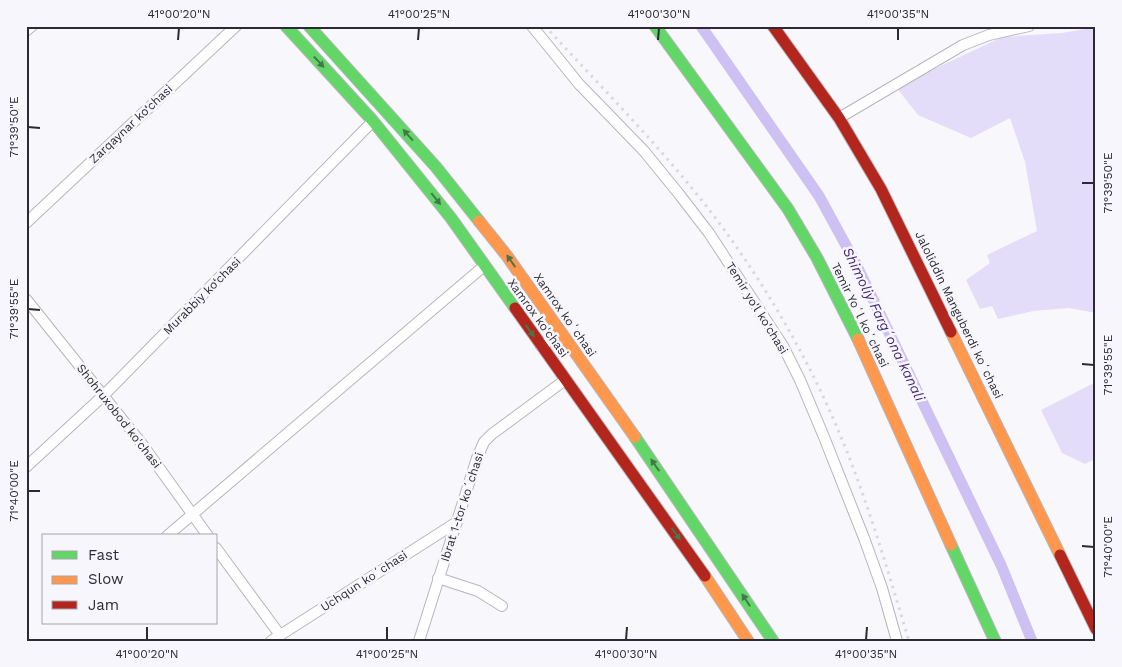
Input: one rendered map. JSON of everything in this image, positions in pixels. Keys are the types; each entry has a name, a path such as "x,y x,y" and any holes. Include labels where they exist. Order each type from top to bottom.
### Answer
{"main road":[{"name":"Xamrox ko'chasi","path":"286,26 374,121 451,218 696,563 748,641"},
{"name":"Xamrox koʻchasi","path":"309,26 436,167 507,256 662,474 773,641"},
{"name":"Temir Yoʻl koʻchasi","path":"655,26 788,209 817,258 858,339 995,641"},
{"name":"Jaloliddin Manguberdi koʻchasi","path":"774,26 839,118 881,188 1096,629"}],"street":[{"path":"26,31 32,26"},
{"name":"Zarqaynar ko‘chasi","path":"26,223 236,26"},
{"name":"Temir yo'l ko'chasi","path":"532,26 579,84 637,144 680,194 714,241 783,346 821,429 856,519 882,588 897,641"},
{"path":"839,118 963,45 989,35 1029,26"},
{"name":"Murabbiy ko‘chasi","path":"26,467 104,395 374,121"},
{"path":"169,534 484,266"},
{"name":"Shohruxobod ko'chasi","path":"26,298 104,395 207,534"},
{"path":"541,346 561,333"},
{"name":"Ibrat 1-tor koʻchasi","path":"419,641 477,458 484,442 565,380"},
{"name":"Uchqun koʻchasi","path":"275,638 457,522"},
{"path":"218,551 275,638"},
{"path":"438,578 478,591 502,606"}],"shaded area":[{"path":"1096,27 1096,313 1069,308 1033,311 998,319 992,306 980,309 966,280 990,263 987,255 1037,231 1025,162 1010,118 971,138 918,115 896,87 1002,37 1062,33"},
{"path":"1096,382 1096,463 1093,460 1085,464 1062,453 1041,410"}],"waterway":[{"name":"Shimoliy Fargʻona kanali","path":"701,26 819,196 854,260 1001,565 1032,641"}],"railway":[{"path":"545,26 647,136 695,192 740,252 778,311 812,373 844,443 874,527 909,641"}],"traffic: fast":[{"path":"286,26 373,121 451,218 515,308"},
{"path":"309,26 436,167 479,221"},
{"path":"655,26 788,209 817,258 858,339"},
{"path":"635,437 773,641"},
{"path":"951,545 995,641"}],"traffic: slow":[{"path":"479,221 507,256 635,437"},
{"path":"951,332 1060,555"},
{"path":"858,339 951,545"},
{"path":"705,576 748,641"}],"traffic: jam":[{"path":"773,26 839,118 881,189 951,332"},
{"path":"515,308 705,576"},
{"path":"1060,555 1096,629"}]}
